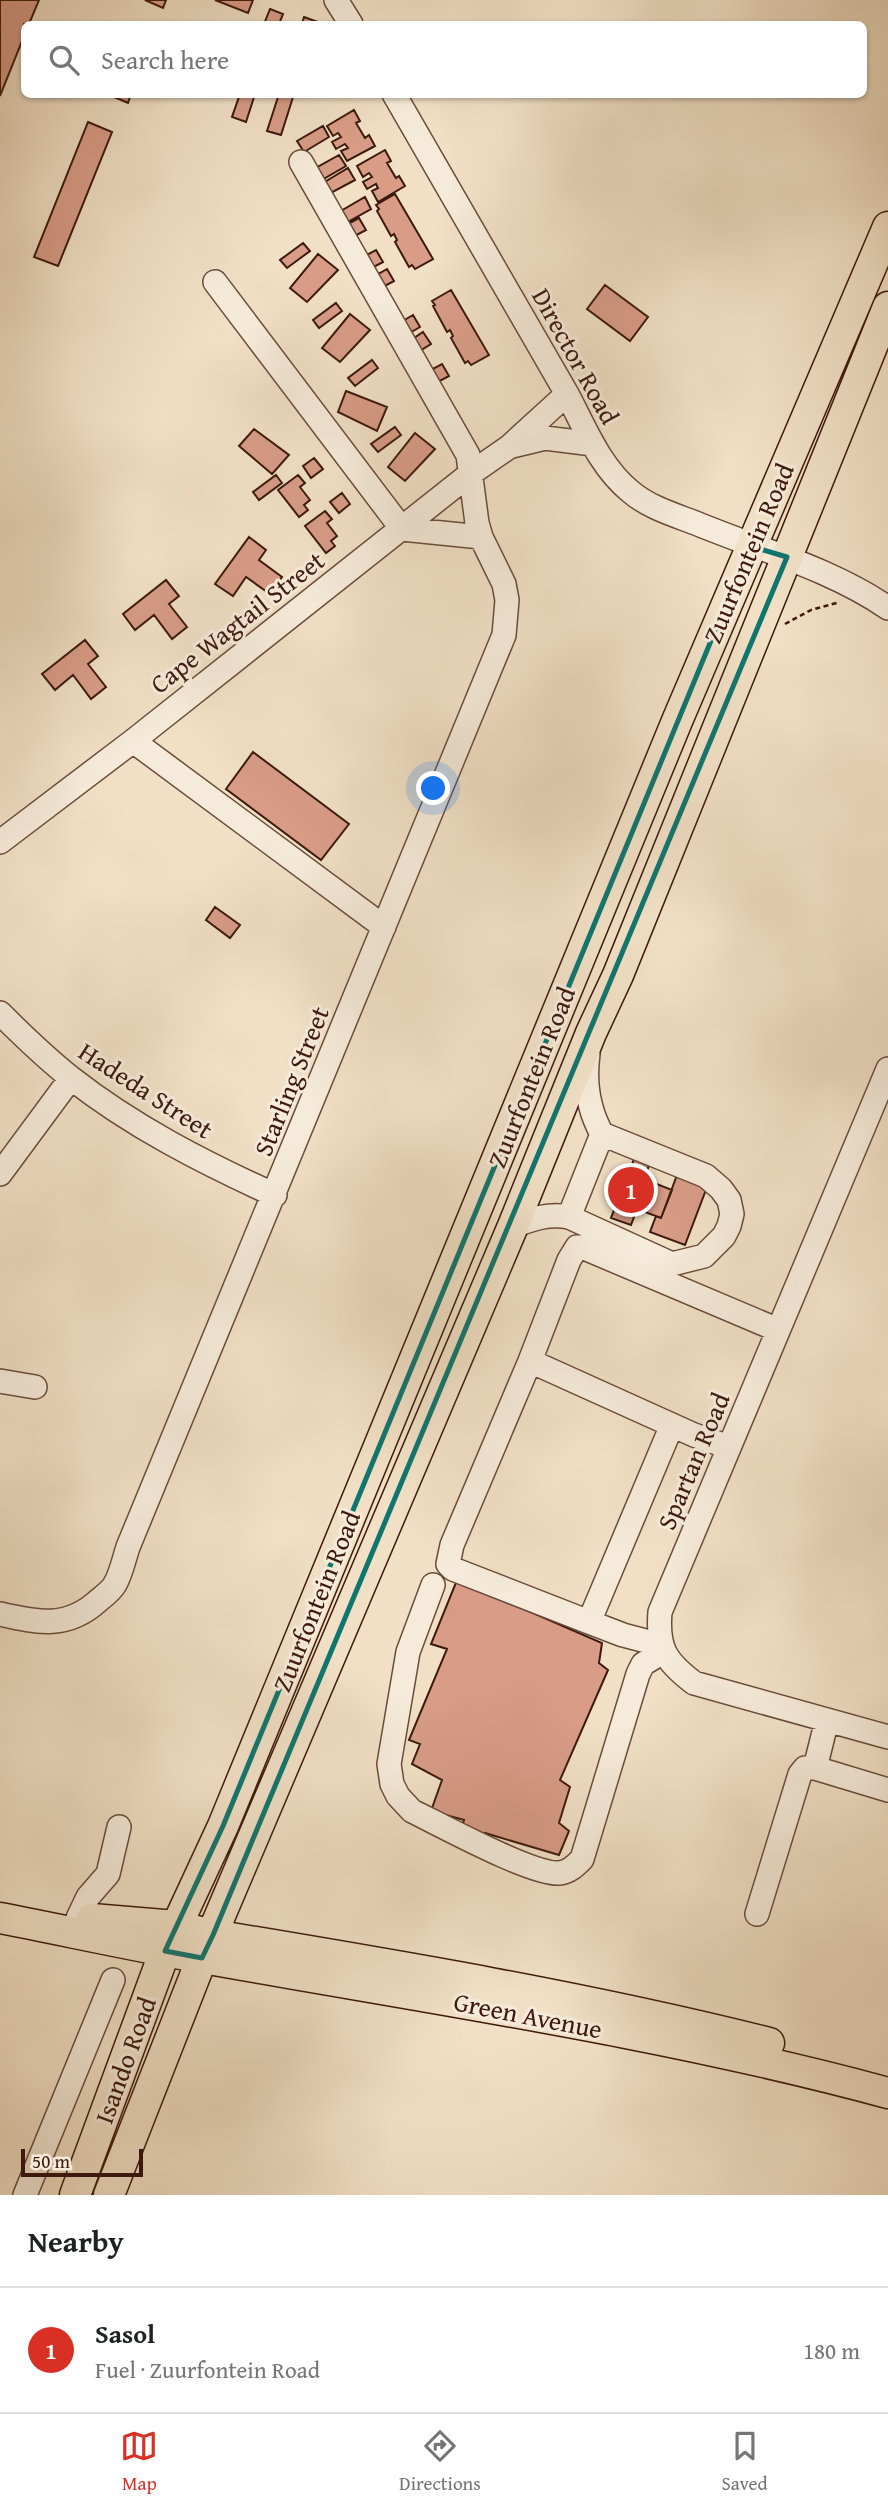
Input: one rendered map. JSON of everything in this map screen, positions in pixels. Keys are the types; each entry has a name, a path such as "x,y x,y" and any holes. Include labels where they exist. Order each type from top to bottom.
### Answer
{"main road":[{"name":"Zuurfontein Road","path":"171,1938 223,1826 750,546 888,228"},
{"name":"Zuurfontein Road","path":"208,1947 623,962 888,307"},
{"path":"0,1907 78,1917 171,1938"},
{"path":"0,1918 171,1938"},
{"name":"Green Avenue","path":"171,1938 488,2007 792,2067 888,2093"},
{"name":"Isando Road","path":"75,2195 171,1938"},
{"name":"Green Avenue","path":"208,1947 460,1977 704,2027 888,2075"},
{"name":"Isando Road","path":"109,2195 208,1947"}],"street":[{"name":"Director Road","path":"396,98 568,394 607,468 632,493 664,511 750,546 787,557"},
{"name":"Starling Street","path":"0,1614 51,1622 72,1619 88,1610 114,1586 504,635 507,600 504,584 481,537 468,455 301,162"},
{"path":"215,282 402,529 481,537"},
{"path":"509,447 568,394"},
{"path":"509,447 537,438 593,444"},
{"name":"Cape Wagtail Street","path":"0,842 133,741 470,474 509,447"},
{"path":"787,557 879,602"},
{"path":"133,741 384,928"},
{"name":"Hadeda Street","path":"0,1013 71,1078 172,1143 228,1174 275,1195"},
{"path":"569,1217 602,1134 589,1102 586,1082 591,1033"},
{"name":"Spartan Road","path":"662,1648 658,1634 660,1612 888,1069"},
{"path":"0,1174 71,1078"},
{"path":"513,1226 555,1215 569,1217 671,1264 704,1256 724,1236 732,1214 729,1200 706,1176 602,1134"},
{"path":"778,1330 577,1247 569,1260 530,1361 452,1545 448,1564 453,1569 662,1648 675,1669 694,1683 888,1737"},
{"path":"530,1361 672,1425 729,1447"},
{"path":"0,1381 36,1387"},
{"path":"589,1622 672,1425"},
{"path":"433,1585 408,1652 389,1764 392,1784 403,1805 412,1811 531,1868 558,1873 572,1869 582,1859 638,1674 643,1664 662,1648"},
{"path":"815,1768 827,1720"},
{"path":"757,1914 800,1774 805,1768 815,1768 888,1790"},
{"path":"78,1917 88,1897 108,1874 119,1827"},
{"name":"Isando Road","path":"25,2195 113,1980"}],"path":[{"path":"784,625 811,610 879,602"}],"highlighted area":[{"path":"750,546 787,557 202,1958 165,1951 223,1826"}],"building":[{"path":"0,0 39,0 30,21 21,21 21,44 0,96"},
{"path":"145,0 166,0 163,8"},
{"path":"215,0 253,0 248,13"},
{"path":"270,9 283,14 280,21 265,21"},
{"path":"116,98 130,98 128,103"},
{"path":"239,98 254,98 246,122 232,117"},
{"path":"278,98 293,98 281,135 267,131"},
{"path":"354,110 360,121 356,123 365,138 369,135 375,146 347,161 341,151 348,148 345,144 336,149 332,142 341,137 338,133 333,136 327,126"},
{"path":"88,122 112,132 58,266 34,257"},
{"path":"323,126 329,137 304,152 297,141"},
{"path":"385,150 391,161 387,163 396,178 399,176 405,186 378,202 372,191 378,188 376,184 367,189 363,182 372,177 369,173 363,177 357,166"},
{"path":"339,155 346,166 320,181 314,169"},
{"path":"348,168 355,180 329,194 323,183"},
{"path":"395,194 433,259 415,269 412,265 409,267 395,242 397,240 394,234 391,236 377,211 379,209 376,205"},
{"path":"365,197 371,209 346,223 339,212"},
{"path":"359,218 366,230 353,237 346,225"},
{"path":"303,243 310,251 287,268 280,260"},
{"path":"376,250 383,262 370,269 363,257"},
{"path":"318,254 338,270 307,302 290,288"},
{"path":"387,269 394,281 381,288 375,276"},
{"path":"605,285 648,317 630,341 587,309"},
{"path":"451,290 489,355 471,365 468,361 465,363 451,338 453,336 450,330 447,332 433,306 435,305 432,301"},
{"path":"336,303 342,311 319,328 313,320"},
{"path":"350,314 370,330 340,362 322,348"},
{"path":"413,315 420,327 408,334 401,322"},
{"path":"423,332 431,344 418,352 411,340"},
{"path":"372,360 378,368 355,386 348,378"},
{"path":"442,364 449,376 436,383 429,371"},
{"path":"346,391 387,407 377,431 338,412"},
{"path":"395,427 401,435 378,452 371,444"},
{"path":"254,429 289,455 272,474 239,446"},
{"path":"415,433 435,449 405,481 388,467"},
{"path":"314,458 323,469 311,478 303,466"},
{"path":"276,475 282,483 259,500 253,492"},
{"path":"298,475 305,483 300,487 310,500 304,505 308,510 299,517 278,490"},
{"path":"342,493 350,504 339,513 330,502"},
{"path":"325,511 332,519 327,523 337,536 331,541 335,546 326,553 305,526"},
{"path":"249,537 266,550 259,560 282,577 270,594 246,577 233,596 215,584"},
{"path":"166,580 179,596 169,604 187,627 172,639 154,615 135,630 123,614"},
{"path":"85,640 98,656 88,664 106,687 91,699 73,675 55,690 42,674"},
{"path":"253,752 349,824 321,860 226,789"},
{"path":"215,907 240,925 230,938 206,920"},
{"path":"636,1154 651,1160 644,1179 672,1190 661,1218 637,1209 631,1225 611,1218"},
{"path":"677,1175 707,1187 685,1245 650,1232 656,1216 661,1218"},
{"path":"457,1580 602,1643 599,1663 608,1670 560,1780 570,1787 559,1823 569,1831 559,1855 485,1833 480,1838 461,1829 464,1820 431,1811 442,1780 412,1764 420,1744 409,1740 447,1649 431,1644"}],"place":[{"name":"Sasol","path":"631,1190"}]}
